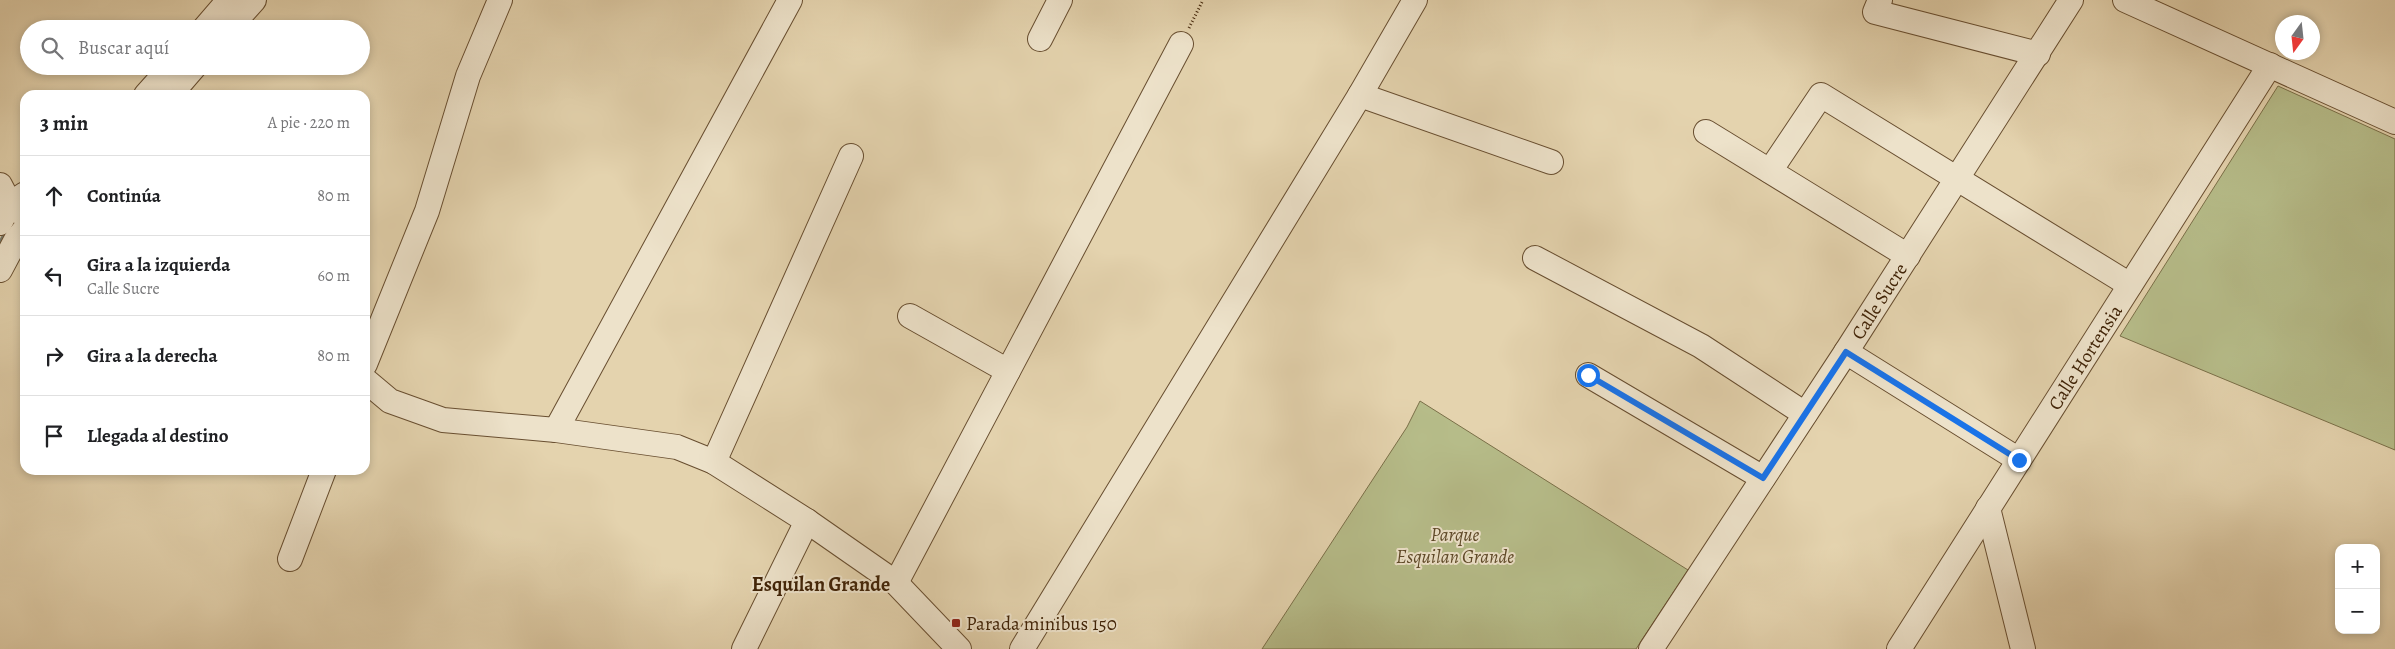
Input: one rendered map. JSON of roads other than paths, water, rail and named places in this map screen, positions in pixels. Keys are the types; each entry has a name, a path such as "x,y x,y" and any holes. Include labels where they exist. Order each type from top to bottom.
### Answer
{"street":[{"path":"212,20 229,0"},
{"path":"236,20 254,0"},
{"path":"370,352 427,210 468,76 500,0"},
{"path":"556,430 790,0"},
{"path":"1040,39 1060,0"},
{"path":"1022,649 1360,95 1415,0"},
{"name":"Calle Sucre","path":"1651,649 1846,352 2071,0"},
{"path":"2125,0 2395,122"},
{"path":"1878,6 2038,54"},
{"path":"896,583 1181,44"},
{"name":"Calle Hortensia","path":"1899,649 2270,65"},
{"path":"150,90 164,75"},
{"path":"174,90 187,75"},
{"path":"1360,95 1551,162"},
{"path":"1770,171 1821,95 2130,285"},
{"path":"1706,132 1908,256"},
{"path":"714,462 851,156"},
{"path":"0,270 20,235"},
{"path":"1535,258 1701,346 1805,414"},
{"path":"910,316 1008,371"},
{"path":"1846,352 2019,460"},
{"path":"1588,375 1763,478"},
{"path":"370,384 390,401 443,420 556,430 677,448 714,462 807,520 896,583 959,649"},
{"path":"290,559 322,475"},
{"path":"1988,508 2022,649"},
{"path":"744,649 807,520"}],"waterway":[{"path":"0,244 8,229"}],"place":[{"name":"Parada minibus 150","path":"956,623"}],"district":[{"name":"Esquilan Grande","path":"821,584"}],"park label":[{"name":"Parque Esquilan Grande","path":"1455,545"}]}
